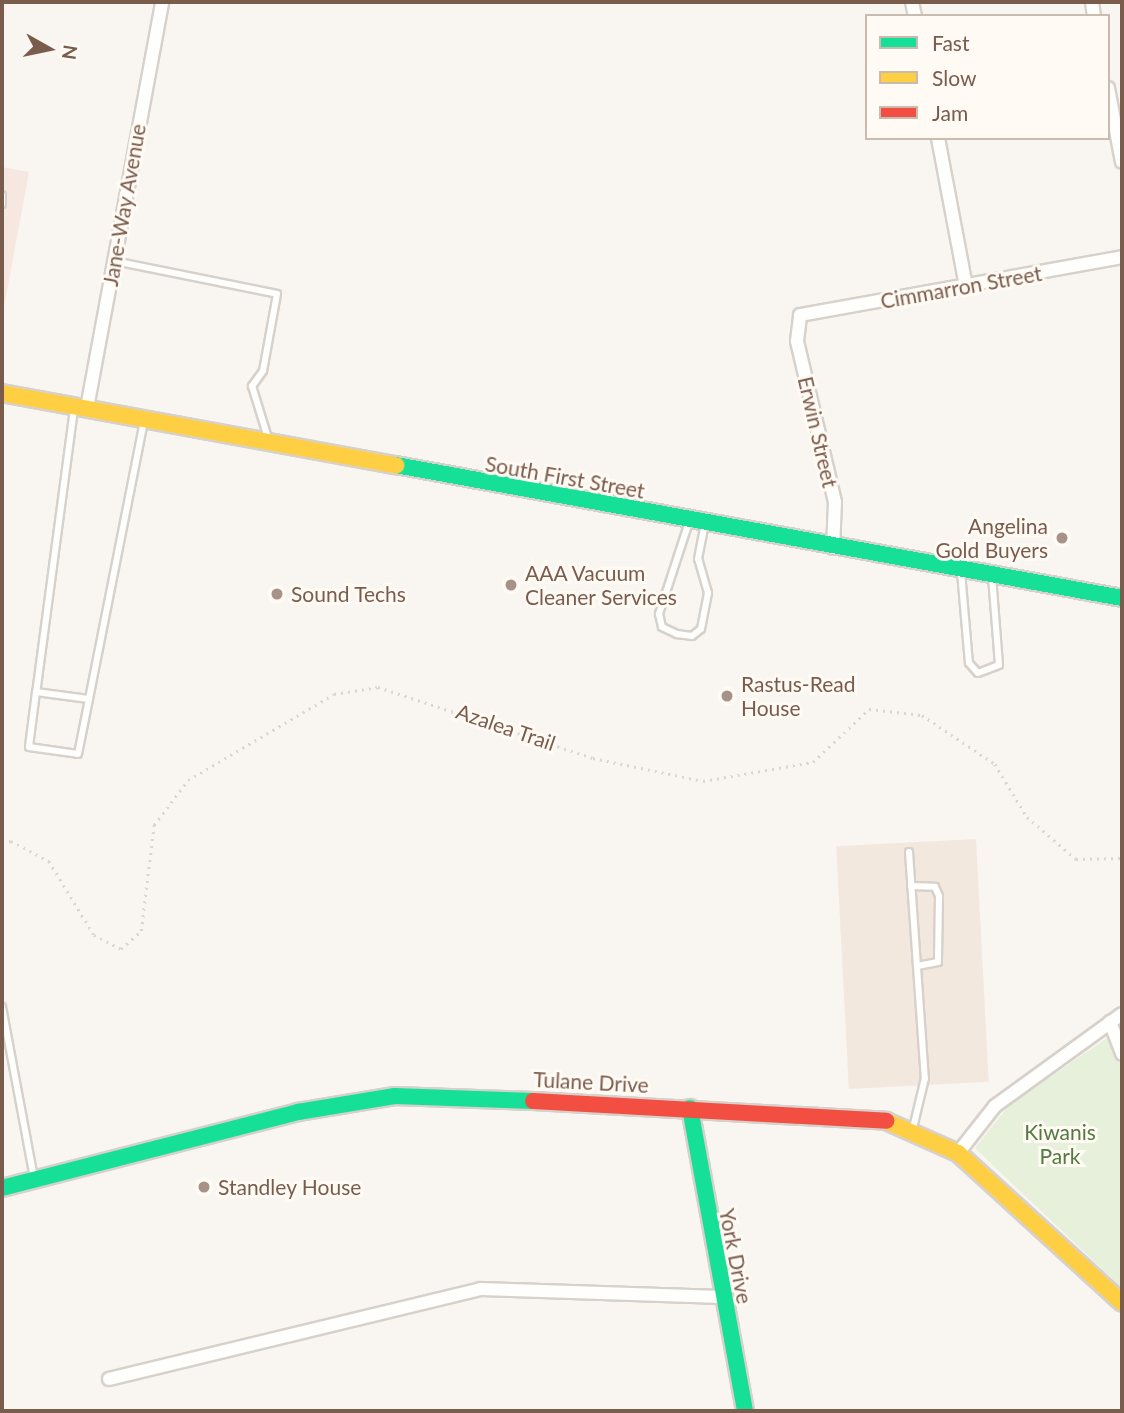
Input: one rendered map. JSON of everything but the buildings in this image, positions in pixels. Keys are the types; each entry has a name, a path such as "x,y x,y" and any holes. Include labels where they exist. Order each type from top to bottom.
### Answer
{"street":[{"name":"Jane-Way Avenue","path":"81,407 113,261 162,2"},
{"path":"1110,99 1122,162"},
{"path":"938,140 967,286"},
{"name":"Cimmarron Street","path":"800,315 1122,257"},
{"name":"Erwin Street","path":"800,315 797,341 836,510 833,548"},
{"name":"South First Street","path":"2,393 833,548 1122,598"},
{"path":"958,1153 995,1106 1122,1014"},
{"path":"1110,1022 1122,1054"},
{"name":"Tulane Drive","path":"2,1188 298,1112 395,1096 852,1114 913,1128 958,1153 1122,1303"},
{"name":"York Drive","path":"690,1108 745,1411"},
{"path":"110,1379 480,1289 723,1297"}],"lane":[{"path":"2,195 2,204"},
{"path":"113,261 277,293 263,371 252,386 270,443"},
{"path":"81,407 29,747 78,754 144,419"},
{"path":"697,523 698,559 708,593 701,629 677,634 662,627 659,614 697,523"},
{"path":"961,570 969,663 978,673 999,665 992,575"},
{"path":"36,692 89,699"},
{"path":"909,852 925,1078 913,1128"},
{"path":"911,886 935,887 939,896 938,962 917,966"},
{"path":"2,1007 35,1180"}],"path":[{"name":"Azalea Trail","path":"2,843 11,841 49,860 94,935 121,949 141,931 154,825 188,780 334,694 378,687 593,758 702,781 813,762 869,709 922,715 995,764 1027,817 1076,859 1122,858"}],"shaded area":[{"path":"2,167 29,172 2,318"},
{"path":"976,839 989,1082 849,1089 836,846"}],"green space":[{"name":"Kiwanis Park","path":"1122,1028 1122,1288 975,1148 1010,1104"}],"traffic: fast":[{"path":"396,465 1122,598"},
{"path":"2,1188 298,1112 395,1096 533,1101"},
{"path":"690,1108 745,1411"}],"traffic: slow":[{"path":"2,393 396,465"},
{"path":"886,1121 958,1153 1122,1303"}],"traffic: jam":[{"path":"533,1101 886,1121"}],"place":[{"name":"Angelina Gold Buyers","path":"1062,538"},
{"name":"AAA Vacuum Cleaner Services","path":"511,585"},
{"name":"Sound Techs","path":"277,594"},
{"name":"Rastus-Read House","path":"727,696"},
{"name":"Standley House","path":"204,1187"}]}
